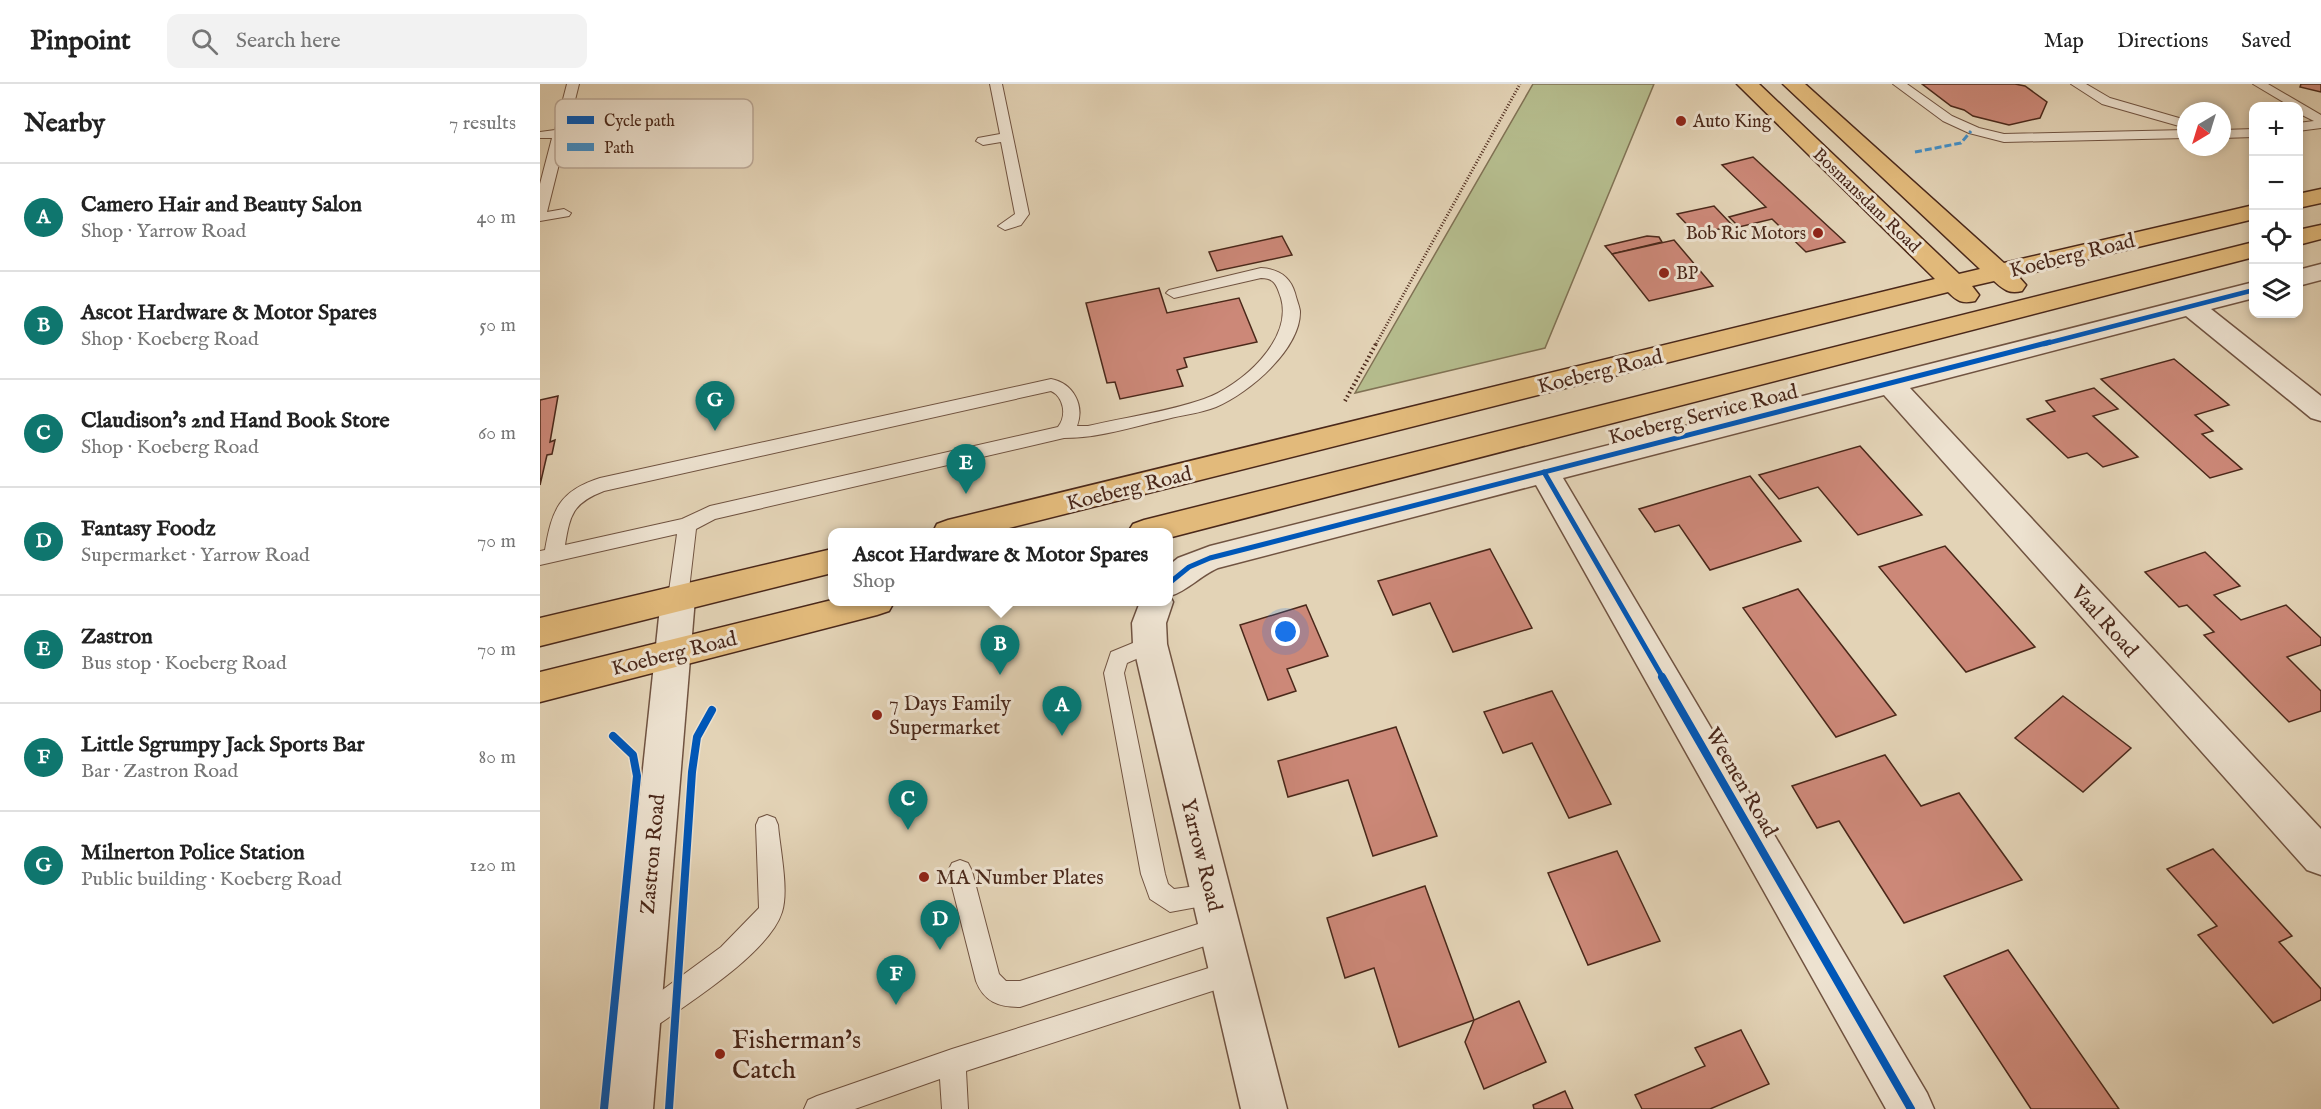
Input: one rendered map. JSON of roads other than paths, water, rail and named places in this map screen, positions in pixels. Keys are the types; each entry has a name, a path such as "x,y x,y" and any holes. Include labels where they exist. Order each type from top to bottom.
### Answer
{"main road":[{"name":"Bosmansdam Road","path":"1747,84 1988,315"},
{"name":"Bosmansdam Road","path":"1793,84 2034,304"},
{"path":"2303,200 2321,196"},
{"name":"Koeberg Road","path":"964,528 2249,213"},
{"path":"2303,237 2321,232"},
{"name":"Koeberg Road","path":"1160,528 2249,250"},
{"path":"540,632 828,562"},
{"name":"Koeberg Road","path":"540,687 861,606"}],"street":[{"path":"2303,277 2321,272"},
{"name":"Koeberg Service Road","path":"1173,580 1189,567 1210,558 2249,291"},
{"path":"2191,306 2321,411"},
{"name":"Vaal Road","path":"1890,384 2321,857"},
{"name":"Weenen Road","path":"1544,472 1911,1109"},
{"name":"Zastron Road","path":"630,1109 678,598"},
{"name":"Yarrow Road","path":"1155,606 1149,623 1150,644 1264,1109"}],"lane":[{"path":"557,89 589,84"},
{"path":"996,84 1022,214 1016,222 1005,226"},
{"path":"1899,84 1938,115 1987,136 2004,138 2177,134"},
{"path":"2077,84 2106,101 2177,121"},
{"path":"2259,84 2290,102"},
{"path":"2303,110 2321,122"},
{"path":"2303,126 2321,122"},
{"path":"2231,134 2249,133"},
{"path":"544,135 555,134"},
{"path":"983,141 1007,137"},
{"path":"540,211 555,152"},
{"path":"540,217 564,213"},
{"path":"547,556 687,525 711,513 1064,432 1089,432 1210,403 1227,395 1265,365 1281,343 1290,323 1292,310 1284,283 1274,274 1261,273 1174,293"},
{"path":"547,556 562,511 568,501 581,492 600,485 1052,385 1058,386 1066,394 1073,420 1064,432"},
{"path":"678,598 687,525"},
{"path":"1150,644 1118,658 1114,674 1153,874 1158,891 1170,902 1215,912"},
{"path":"637,1024 724,961 755,931 771,910 767,825"},
{"path":"960,871 988,981 1001,994 1020,994 1215,912"},
{"path":"816,1109 952,1062 1231,973"},
{"path":"952,1062 955,1109"}],"place":[{"name":"Auto King","path":"1681,121"},
{"name":"Bob Ric Motors","path":"1818,233"},
{"name":"BP","path":"1664,273"},
{"name":"Milnerton Police Station","path":"715,431"},
{"name":"Zastron","path":"966,494"},
{"name":"Ascot Hardware & Motor Spares","path":"1000,675"},
{"name":"7 Days Family Supermarket","path":"877,715"},
{"name":"Camero Hair and Beauty Salon","path":"1062,736"},
{"name":"Claudison's 2nd Hand Book Store","path":"908,830"},
{"name":"MA Number Plates","path":"924,877"},
{"name":"Fantasy Foodz","path":"940,950"},
{"name":"Little Sgrumpy Jack Sports Bar","path":"896,1005"},
{"name":"Fisherman's Catch","path":"720,1054"}]}
